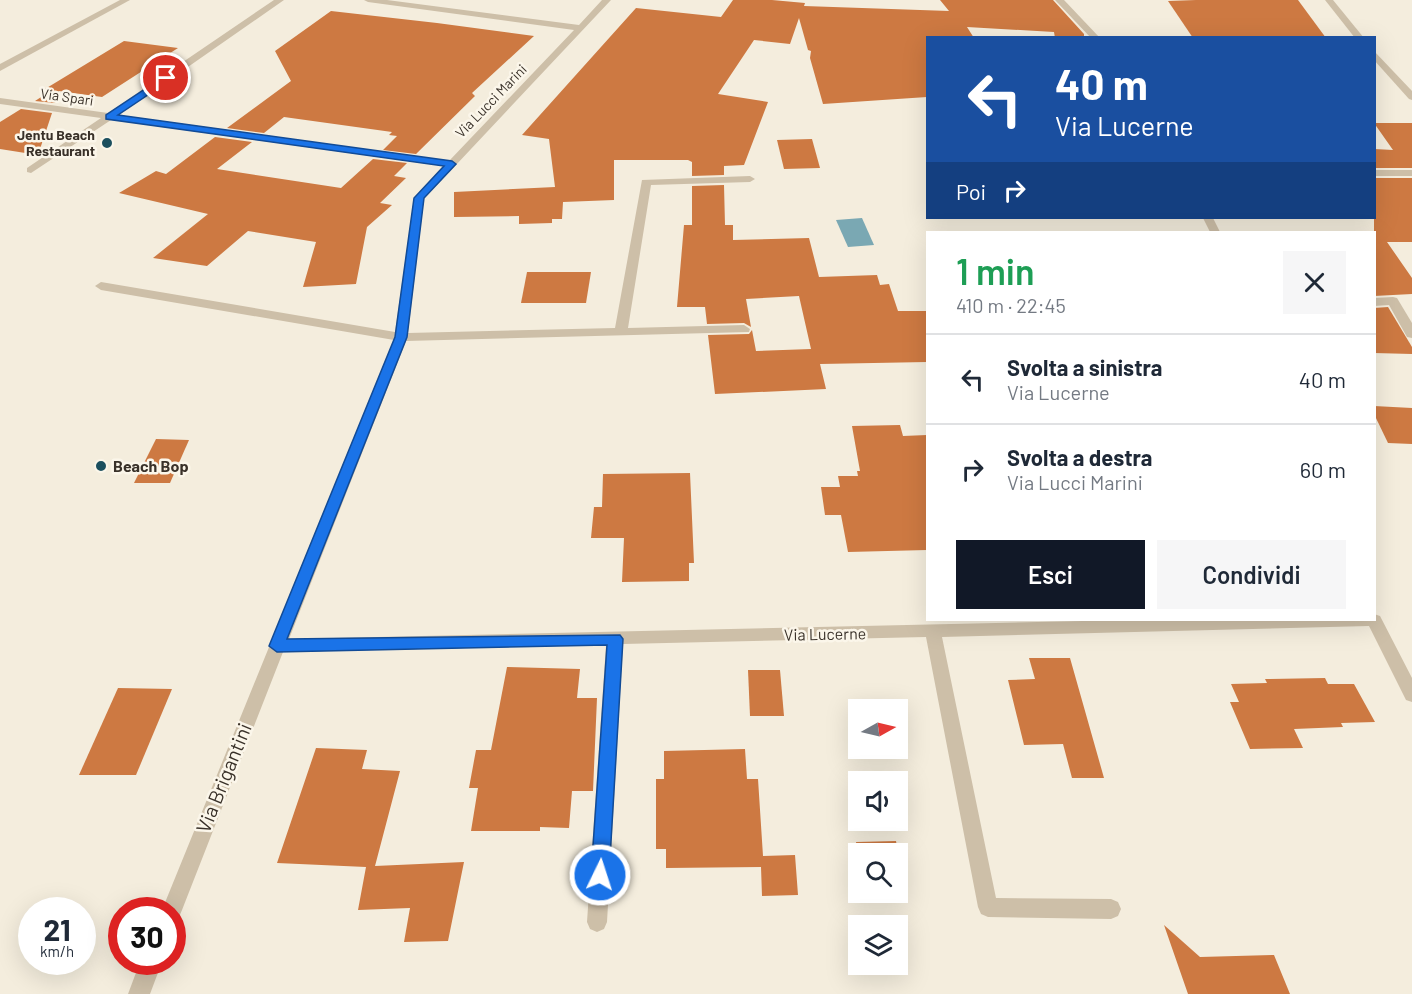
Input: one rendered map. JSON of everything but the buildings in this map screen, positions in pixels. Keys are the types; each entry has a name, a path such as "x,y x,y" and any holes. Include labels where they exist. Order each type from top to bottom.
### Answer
{"street":[{"path":"0,68 126,0"},
{"path":"31,170 280,0"},
{"path":"368,0 582,28"},
{"name":"Via Lucci Marini","path":"277,646 401,337 419,198 607,0"},
{"path":"1059,0 1094,36"},
{"path":"1329,0 1358,36"},
{"path":"1376,56 1412,97"},
{"name":"Via Spari","path":"0,101 452,164"},
{"path":"1376,173 1412,173"},
{"path":"621,332 646,182 750,179"},
{"path":"101,286 401,337 744,329"},
{"path":"1376,302 1393,301 1412,333"},
{"name":"Via Lucerne","path":"277,646 1337,621"},
{"path":"1375,621 1412,695"},
{"path":"933,632 988,907 1111,909"},
{"path":"597,922 615,639"},
{"name":"Via Brigantini","path":"177,897 277,646"},
{"path":"139,994 147,975"}],"water":[{"path":"862,218 874,245 848,247 836,220"}],"place":[{"name":"Jentu Beach Restaurant","path":"107,143"},
{"name":"Beach Bop","path":"101,466"}],"route":[{"path":"166,78 110,117 452,164 419,198 401,337 277,646 615,639 600,875"}]}
